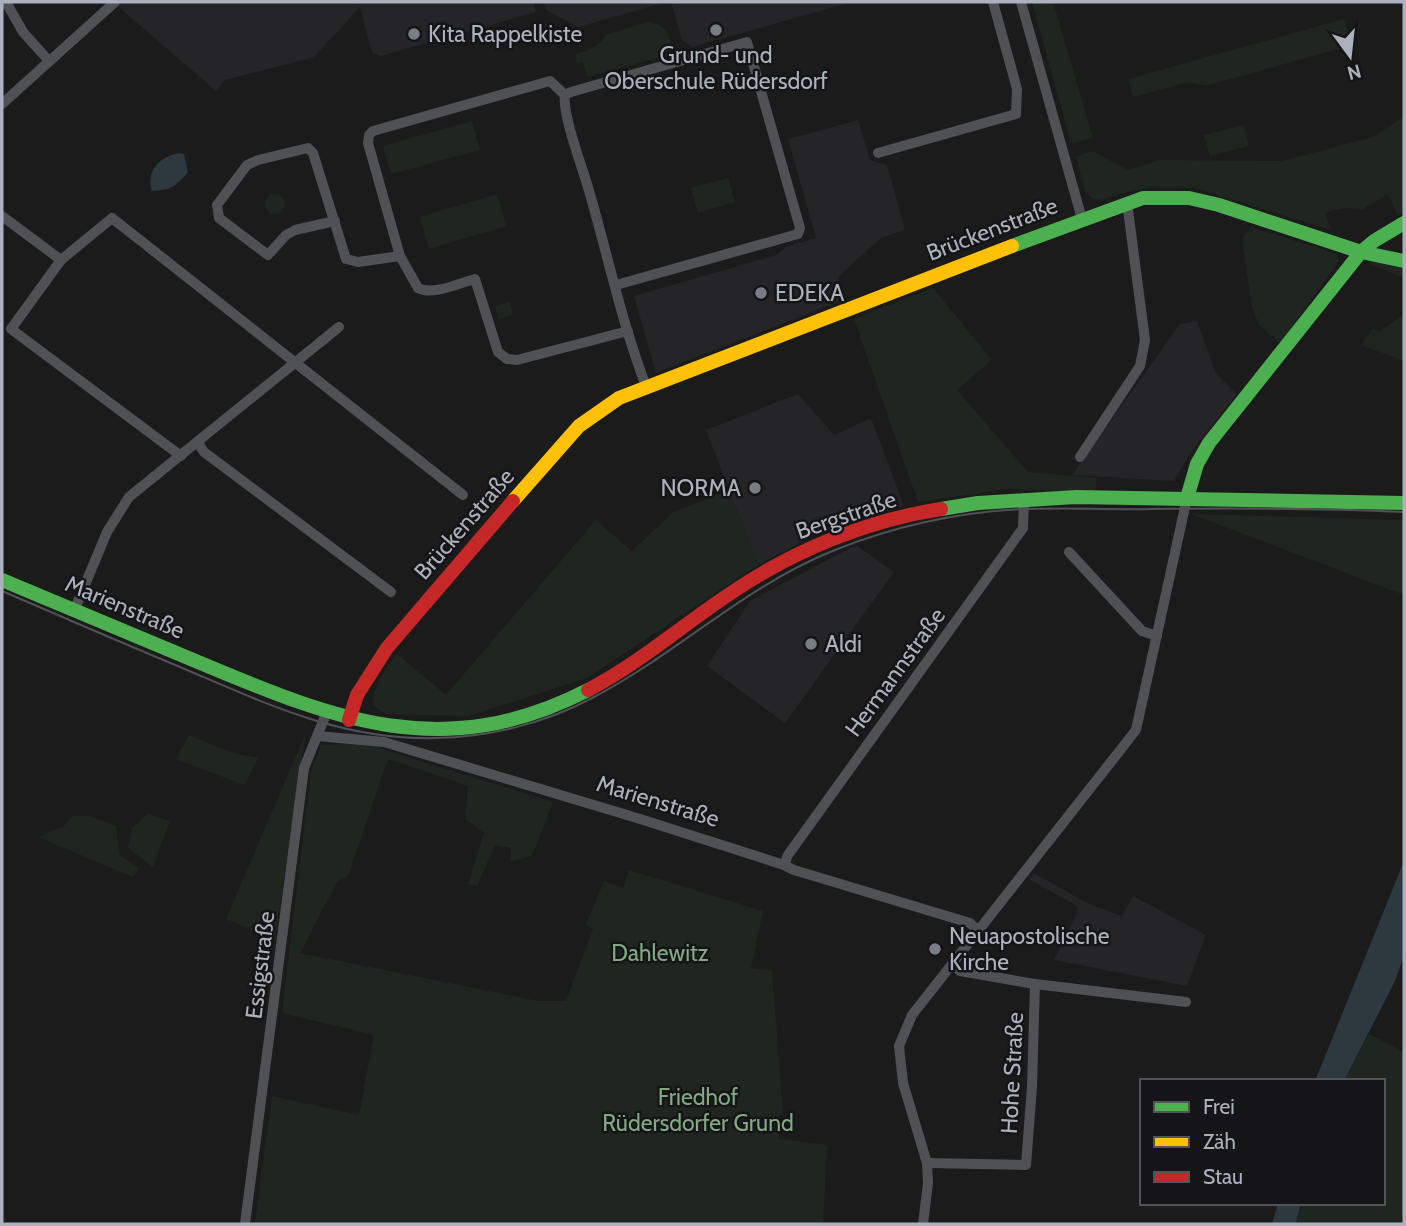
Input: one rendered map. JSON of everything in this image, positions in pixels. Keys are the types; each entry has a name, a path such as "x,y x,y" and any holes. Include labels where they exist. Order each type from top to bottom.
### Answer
{"street":[{"path":"6,2 23,32 49,61"},
{"path":"2,104 115,2"},
{"path":"878,153 1016,114 1017,89 993,2"},
{"path":"1021,2 1082,219"},
{"path":"616,285 798,234 800,228 747,42 571,92 565,96 564,102 628,331 646,386"},
{"path":"565,96 550,81 373,131 369,135 368,143 400,256 418,288 422,291 432,290 475,279 498,352 507,359 517,360 628,331"},
{"path":"335,221 295,230 286,235 268,255 219,218 216,211 217,205 247,165 308,148 313,153 335,221 345,259 358,262 400,256"},
{"name":"Brückenstraße","path":"349,720 354,701 381,656 564,442 606,405 646,386 1143,198 1174,197 1204,201 1361,252 1404,261"},
{"path":"1080,457 1140,366 1145,341 1127,202"},
{"path":"2,216 61,260"},
{"path":"181,456 10,329 61,260 113,218 463,495"},
{"path":"923,1224 928,1183 927,1163 903,1083 899,1046 912,1015 1136,730 1187,498 1194,472 1209,443 1361,252 1374,240 1404,223"},
{"path":"74,611 107,532 129,497 339,327"},
{"path":"198,443 204,452 391,592"},
{"name":"Bergstraße","path":"349,720 394,728 442,730 494,723 563,704 641,658 736,589 781,563 827,542 890,520 950,508 1024,498 1187,498 1404,503"},
{"name":"Hermannstraße","path":"784,865 788,855 1023,528 1024,498"},
{"path":"1069,552 1142,631 1157,636"},
{"name":"Marienstraße","path":"2,580 326,714 349,720"},
{"name":"Essigstraße","path":"245,1224 304,768 326,714"},
{"name":"Marienstraße","path":"317,736 384,742 970,923 978,931"},
{"path":"953,965 960,971 1035,984 1186,1002"},
{"name":"Hohe Straße","path":"927,1163 1026,1165 1032,1087 1035,984"}],"shaded area":[{"path":"113,2 533,2 536,12 381,56 372,52 360,7 314,57 225,80 216,91"},
{"path":"543,2 666,2 578,27 546,10"},
{"name":"Grund- und Oberschule Rüdersdorf","path":"671,2 852,2 692,47 682,40"},
{"path":"858,120 870,160 887,165 905,230 881,238 838,277 838,302 656,373 634,296 776,255 786,247 816,238 788,139"},
{"path":"179,153 184,154 188,172 173,186 152,191 152,171 160,161"},
{"path":"1197,321 1216,374 1237,394 1193,449 1174,481 1072,475 1180,324"},
{"path":"798,394 834,435 871,418 904,506 822,531 758,565 706,430"},
{"path":"856,545 894,572 785,723 707,666 750,601"},
{"path":"1404,861 1404,956 1395,981 1345,1079 1316,1079"},
{"path":"1034,873 1085,902 1122,916 1133,896 1206,935 1187,986 1054,960 1078,911 1077,906 1029,879"},
{"path":"1277,1205 1301,1205 1296,1224 1272,1224"}],"green space":[{"path":"1032,2 1053,2 1093,138 1071,143"},
{"path":"1344,19 1352,45 1206,86 1189,82 1133,97 1128,79"},
{"path":"648,22 660,26 667,33 670,43 668,55 587,77 583,62 577,63 575,54 587,51 600,43 606,35"},
{"path":"1404,117 1404,212 1398,216 1388,194 1363,209 1345,208 1325,212 1331,230 1196,188 1151,187 1101,200 1093,199 1085,191 1076,157 1092,151 1128,170 1159,160 1282,161 1373,137"},
{"path":"472,121 480,150 391,174 383,146"},
{"path":"1244,125 1249,146 1210,156 1204,135"},
{"path":"728,178 735,202 698,213 691,188"},
{"path":"275,194 282,197 285,204 282,211 275,214 268,211 265,204 268,197"},
{"path":"497,194 506,226 429,249 420,217"},
{"path":"1251,227 1337,254 1339,261 1280,343 1259,325 1252,307 1242,239"},
{"path":"1373,260 1404,266 1404,278 1369,264"},
{"path":"933,288 992,360 957,390 1028,472 1097,478 1095,491 1007,489 918,502 854,319"},
{"path":"510,302 513,314 499,320 495,306"},
{"path":"1404,314 1404,361 1361,345 1373,328 1379,332"},
{"path":"729,490 758,565 587,678 469,716 386,714 373,705 380,678 397,654 446,695 596,520 632,551 672,513"},
{"path":"1191,514 1404,520 1404,595"},
{"path":"189,735 233,753 258,758 244,785 176,759"},
{"path":"305,735 275,940 226,919"},
{"path":"368,743 553,802 532,856 510,862 511,848 495,845 477,886 468,884 484,833 465,819 468,786 388,759 348,876 337,882 300,953 538,1001 566,1001 593,929 586,925 604,881 623,888 629,870 763,911 751,968 772,971 783,1115 779,1115 779,1139 827,1145 823,1224 255,1224 272,1096 359,1115 374,1035 282,1013 311,771 321,745"},
{"path":"148,814 170,821 153,867 128,848 132,828"},
{"path":"72,816 89,816 116,826 119,855 139,868 133,877 38,837 64,826"},
{"path":"1369,1034 1404,1052 1404,1224 1297,1224 1302,1205 1385,1205 1385,1079 1345,1079"}],"tram line":[{"path":"2,591 248,696 308,718 370,734 456,737 517,727 576,706 625,679 742,600 803,565 858,541 928,522 976,513 1040,508 1404,512"}],"traffic: fast":[{"path":"1012,246 1143,198 1189,198 1219,205 1361,252 1404,261"},
{"path":"1187,498 1197,464 1209,443 1361,252 1404,223"},
{"path":"941,509 978,503 1076,497 1404,503"},
{"path":"2,580 248,683 344,716 391,726 438,729 486,725 536,712 588,690"}],"traffic: slow":[{"path":"513,501 579,426 619,398 1012,246"}],"traffic: jam":[{"path":"349,720 357,695 387,648 513,501"},
{"path":"588,690 626,668 734,591 782,562 860,529 941,509"}],"place":[{"name":"Grund- und Oberschule Rüdersdorf","path":"716,30"},
{"name":"Kita Rappelkiste","path":"414,34"},
{"name":"EDEKA","path":"761,293"},
{"name":"NORMA","path":"755,488"},
{"name":"Aldi","path":"811,644"},
{"name":"Neuapostolische Kirche","path":"935,949"}],"park label":[{"name":"Dahlewitz","path":"660,953"},
{"name":"Friedhof Rüdersdorfer Grund","path":"698,1110"}]}
